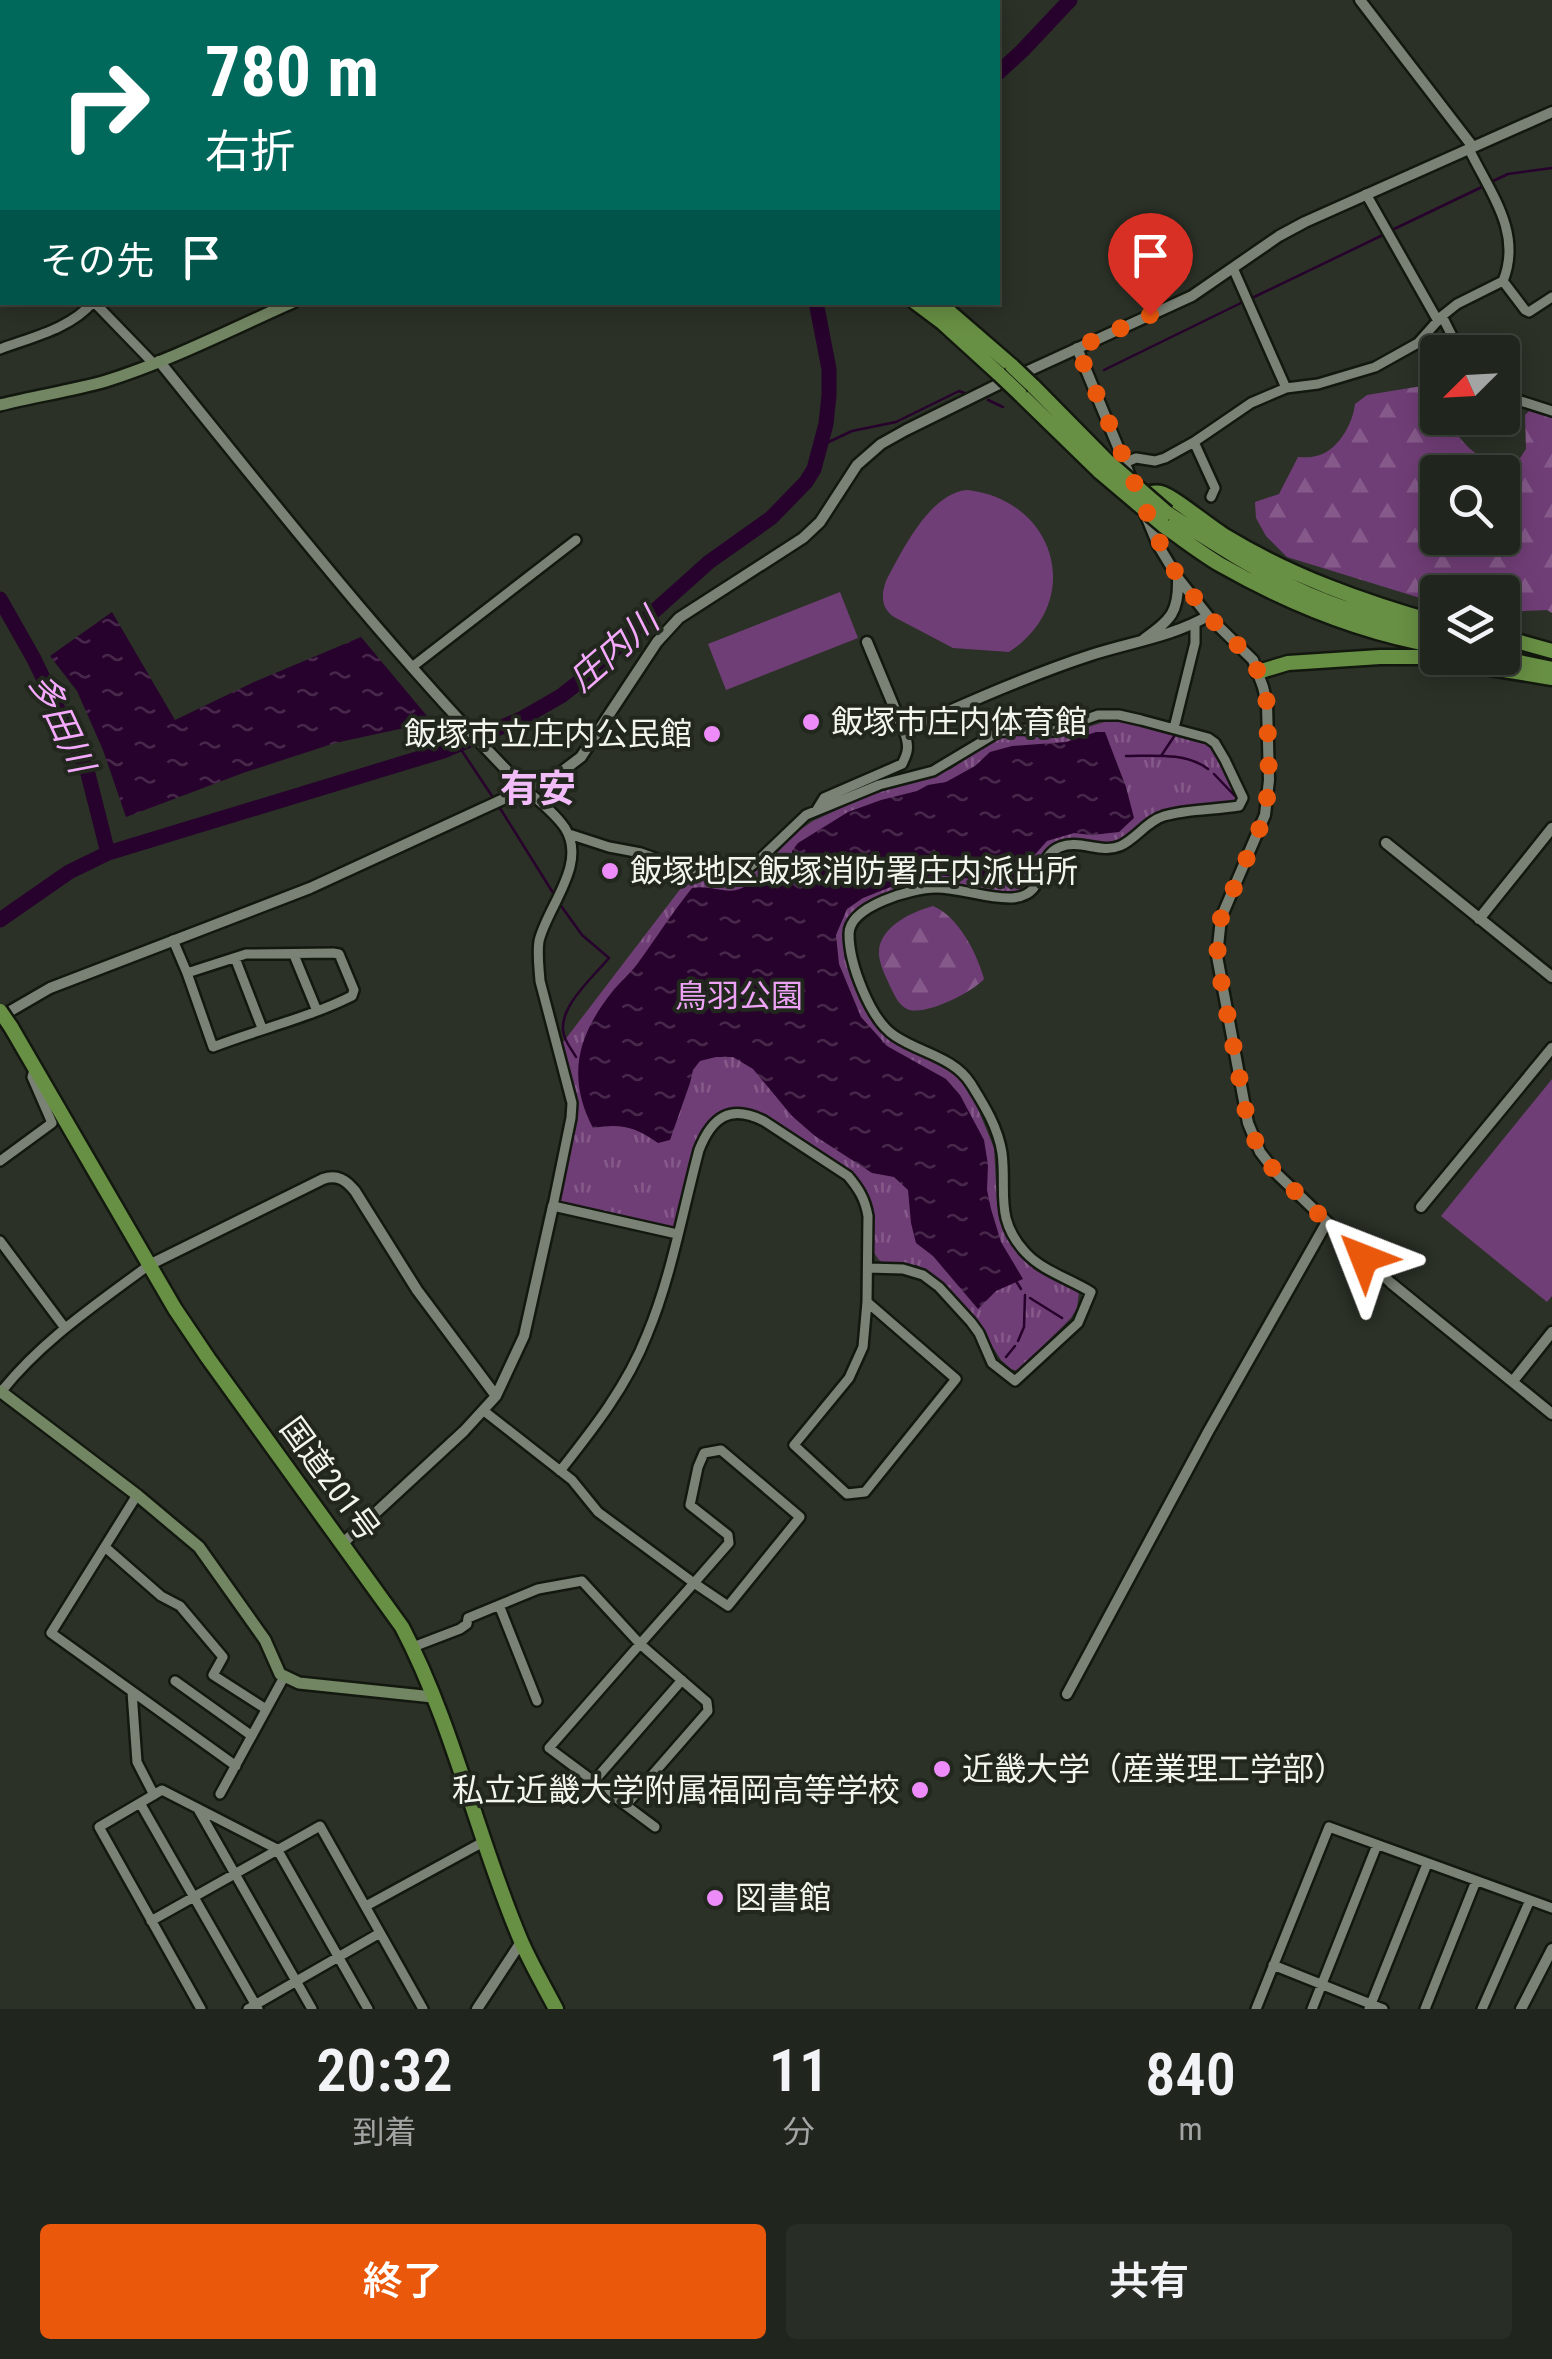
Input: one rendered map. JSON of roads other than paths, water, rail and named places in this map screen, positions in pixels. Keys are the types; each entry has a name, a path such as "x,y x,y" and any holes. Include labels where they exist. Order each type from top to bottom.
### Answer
{"highway":[{"path":"907,305 1002,367"},
{"path":"920,305 1002,367"},
{"path":"941,305 1103,466 1218,564 1290,601 1366,628 1420,642"},
{"path":"953,305 981,330 1002,367"},
{"path":"1138,496 1165,494 1252,552 1309,580 1420,617"},
{"path":"1166,519 1298,590 1420,628"},
{"path":"1520,643 1552,653"},
{"path":"1520,649 1552,653"},
{"path":"1258,672 1288,663 1380,656 1423,657 1552,678"},
{"path":"1520,662 1552,669"},
{"name":"国道201号","path":"4,1018 208,1358 388,1605 413,1647 522,1942 556,2009"}],"main road":[{"path":"0,404 110,380 286,305"},
{"path":"1,1391 137,1494 199,1547 265,1640 284,1678 299,1683 433,1697"}],"street":[{"path":"1124,463 1136,458 1164,458 1251,403 1286,388 1318,384 1375,367 1418,343 1457,304 1503,281 1510,258 1508,232 1471,148 1360,0"},
{"path":"4,1018 50,988 310,888 560,773 581,757 657,642 679,618 802,538 820,522 857,465 882,444 1192,296 1305,222 1552,112"},
{"path":"1366,194 1450,335"},
{"path":"1234,268 1286,388"},
{"path":"1503,281 1529,312 1552,297"},
{"path":"0,349 71,322 91,305"},
{"path":"97,305 156,362 412,667 569,834 568,875 539,942 538,962 572,1103 572,1118 524,1336 496,1396 484,1411 342,1543"},
{"path":"1077,348 1158,545 1208,616 1244,649 1258,672 1267,704 1269,780 1265,816 1221,918 1217,956 1248,1123 1260,1152 1277,1174 1412,1302 1552,1414"},
{"path":"1520,401 1552,411"},
{"path":"1194,442 1215,488 1212,497"},
{"path":"412,667 576,540"},
{"path":"1139,642 1176,610 1178,578"},
{"path":"904,731 1055,668 1162,637 1208,616"},
{"path":"1174,728 1195,643 1195,623"},
{"path":"816,812 824,798 902,764 907,756 909,746 904,731 867,642"},
{"path":"569,834 641,852 680,869 733,876 760,859 799,820 879,785 933,771 998,732 1053,731 1098,715 1118,716 1174,728 1215,743 1235,777 1243,798 1239,806 1162,816 1120,846 1059,847 1047,858 1036,886 1025,896 1009,898 938,888 918,890 860,912 848,930 860,980 884,1026 895,1036 955,1066 983,1104 998,1132 1004,1216 1012,1236 1041,1265 1091,1292 1078,1323 1015,1381 992,1362 979,1333 939,1287 923,1275 903,1269 868,1268"},
{"path":"1480,919 1550,833"},
{"path":"1386,844 1552,977"},
{"path":"173,940 213,1047 317,1011 352,996 354,990 339,954 246,954 187,973"},
{"path":"294,955 317,1011"},
{"path":"235,958 262,1028"},
{"path":"1422,1207 1552,1048"},
{"path":"0,1161 52,1123 32,1078 34,1068"},
{"path":"560,1471 619,1392 648,1334 699,1150 711,1126 727,1115 749,1114 795,1141 848,1176 866,1202 864,1347 849,1378 794,1445 847,1494 865,1492 956,1379 867,1302"},
{"path":"1,1391 22,1365 64,1328 149,1265 336,1176 354,1190 417,1290 496,1396"},
{"path":"553,1206 677,1234"},
{"path":"1066,1694 1208,1432 1328,1222"},
{"path":"0,1241 64,1328"},
{"path":"1513,1381 1552,1332"},
{"path":"484,1411 572,1480 598,1512 694,1582 728,1606 800,1518 722,1450 704,1453 690,1505 728,1535 728,1543 694,1582 640,1644 550,1748 655,1827"},
{"path":"137,1494 51,1633 236,1766"},
{"path":"105,1547 161,1596 180,1606 202,1632 223,1657 213,1675 266,1709"},
{"path":"413,1647 538,1588 582,1581 640,1644 707,1702 708,1711 626,1805"},
{"path":"499,1605 537,1701"},
{"path":"220,1794 284,1678"},
{"path":"594,1781 682,1680"},
{"path":"175,1681 252,1736"},
{"path":"132,1692 136,1762 154,1794"},
{"path":"201,2009 99,1827 162,1790 277,1849 368,2009"},
{"path":"140,1803 254,2008 380,1934"},
{"path":"197,1806 312,2009"},
{"path":"151,1921 320,1826 423,2009"},
{"path":"1256,2009 1329,1827 1552,1908"},
{"path":"366,1906 484,1841"},
{"path":"1312,2009 1377,1845"},
{"path":"1370,2007 1427,1864"},
{"path":"1425,2009 1476,1881"},
{"path":"1482,2009 1530,1900"},
{"path":"476,2009 522,1942"},
{"path":"1521,2009 1552,1949"},
{"path":"1274,1965 1370,2007 1383,2009"}],"water":[{"path":"112,612 175,720 361,637 432,722 335,743 126,817 77,691 50,656"},
{"name":"鳥羽公園","path":"1105,732 1134,818 1119,832 1074,833 1047,841 1016,884 938,875 906,881 863,898 847,909 836,935 839,964 861,1017 887,1046 946,1079 960,1095 984,1140 987,1190 1001,1242 1023,1279 996,1291 978,1309 933,1256 916,1243 908,1190 894,1177 872,1173 815,1136 792,1116 753,1069 733,1057 700,1061 693,1070 670,1140 658,1143 620,1126 593,1128 578,1073 584,1040 600,1008 692,888 731,891 753,880 781,883 790,874 792,851 798,843 848,812 946,782 975,766 990,752 1012,746 1066,742"}],"waterway":[{"name":"庄内川","path":"1000,71 1070,0"},
{"path":"1491,182 1508,174 1552,168"},
{"path":"1392,230 1484,186"},
{"path":"1252,298 1385,234"},
{"path":"1104,370 1245,301"},
{"name":"庄内川","path":"0,920 69,872 108,853 443,751 521,719 561,696 709,562 771,518 806,482 814,469 826,424 829,395 829,369 817,305"},
{"path":"818,447 852,431 896,422 959,391 967,394"},
{"path":"988,400 1003,407"},
{"name":"多田川","path":"0,599 34,659 87,770 108,853"},
{"path":"1161,756 1175,735"},
{"path":"458,745 494,799"},
{"path":"1126,756 1179,757 1208,769"},
{"path":"1214,774 1235,796"},
{"path":"498,805 555,896"},
{"path":"559,903 582,935 609,958 565,1015 564,1035 576,1057"},
{"path":"1016,1281 1021,1289"},
{"path":"1018,1341 1024,1327 1025,1295"},
{"path":"1030,1298 1062,1318"},
{"path":"1006,1357 1015,1346"}],"place":[{"name":"飯塚市庄内体育館","path":"811,722"},
{"name":"飯塚市立庄内公民館","path":"712,734"},
{"name":"飯塚地区飯塚消防署庄内派出所","path":"610,871"},
{"name":"近畿大学（産業理工学部）","path":"942,1769"},
{"name":"私立近畿大学附属福岡高等学校","path":"920,1790"},
{"name":"図書館","path":"715,1898"}],"district":[{"name":"有安","path":"538,789"}]}
